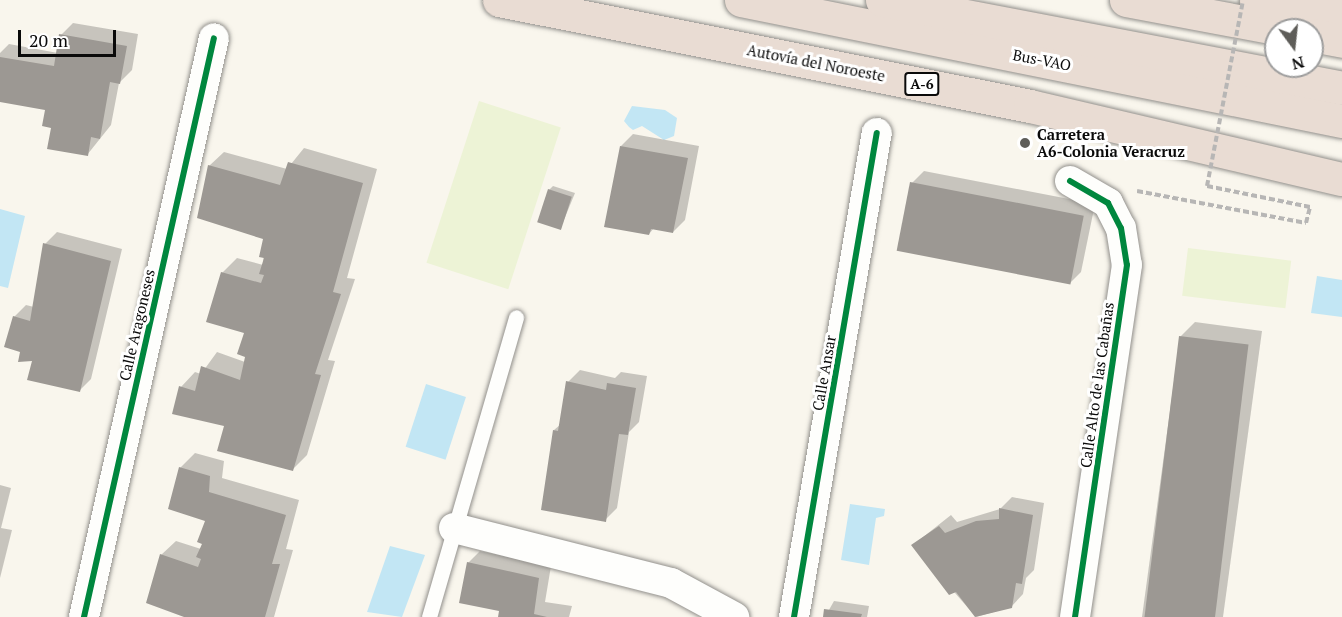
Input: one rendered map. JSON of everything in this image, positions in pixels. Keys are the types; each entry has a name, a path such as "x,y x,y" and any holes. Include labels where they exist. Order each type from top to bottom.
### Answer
{"highway":[{"name":"Autovía del Noroeste","path":"499,0 1030,106 1342,179"},
{"name":"Bus-VAO","path":"741,0 1342,121"},
{"path":"882,0 1342,88"},
{"path":"1126,0 1264,26"},
{"path":"1256,0 1342,11"},
{"path":"1324,37 1342,41"}],"street":[{"name":"Calle Aragoneses","path":"84,617 214,38"},
{"name":"Calle Ansar","path":"794,617 877,133"},
{"name":"Calle Alto de las Cabañas","path":"1070,181 1108,203 1121,228 1127,265 1075,617"},
{"path":"454,528 671,583 734,617"}],"lane":[{"path":"429,617 516,318"}],"path":[{"path":"1137,191 1306,223 1310,207 1207,186 1243,0"}],"green space":[{"path":"479,101 561,128 508,289 426,263"},
{"path":"1188,248 1291,261 1285,308 1182,296"}],"water":[{"path":"632,106 665,110 677,118 674,136 664,140 642,126 633,130 624,121"},
{"path":"0,209 25,216 8,288 0,286"},
{"path":"1317,276 1342,280 1342,317 1311,313"},
{"path":"426,384 466,397 446,460 406,447"},
{"path":"850,504 885,509 884,516 876,518 869,565 841,560"},
{"path":"390,546 425,555 402,617 367,612"}],"building":[{"path":"59,34 127,46 120,84 110,82 100,139 91,137 88,156 47,149 51,128 42,126 45,110 0,102 0,57 54,66"},
{"path":"620,146 688,158 673,233 651,229 649,235 604,227"},
{"path":"288,162 363,183 333,292 341,294 315,374 321,375 293,471 217,451 224,426 172,414 179,386 195,391 201,366 240,380 245,357 237,354 244,333 206,322 221,272 261,283 264,275 259,274 264,258 259,257 263,239 197,218 208,165 280,185"},
{"path":"910,182 1084,216 1070,284 897,251"},
{"path":"548,189 572,197 561,230 537,222"},
{"path":"43,243 111,261 80,392 27,380 32,361 18,362 20,352 4,347 13,316 30,321"},
{"path":"1179,336 1248,345 1215,617 1144,617"},
{"path":"566,381 606,390 607,383 636,388 628,435 619,434 606,522 541,510 553,430 558,431"},
{"path":"179,467 210,476 209,492 286,515 272,564 280,564 265,617 184,617 146,603 160,554 198,567 201,559 196,557 202,544 197,542 205,521 168,509"},
{"path":"999,508 1033,515 1022,584 1016,583 1012,608 975,617 956,592 949,595 911,545 939,526 945,533 976,521 999,519"},
{"path":"467,562 539,578 534,614 547,617 498,617 499,611 459,603"},
{"path":"824,609 862,614 861,617 823,617"}],"cycle path":[{"path":"84,617 214,38"},
{"path":"794,617 877,133"},
{"path":"1070,181 1108,203 1121,228 1127,265 1075,617"}],"place":[{"name":"Carretera A6-Colonia Veracruz","path":"1025,143"}]}
